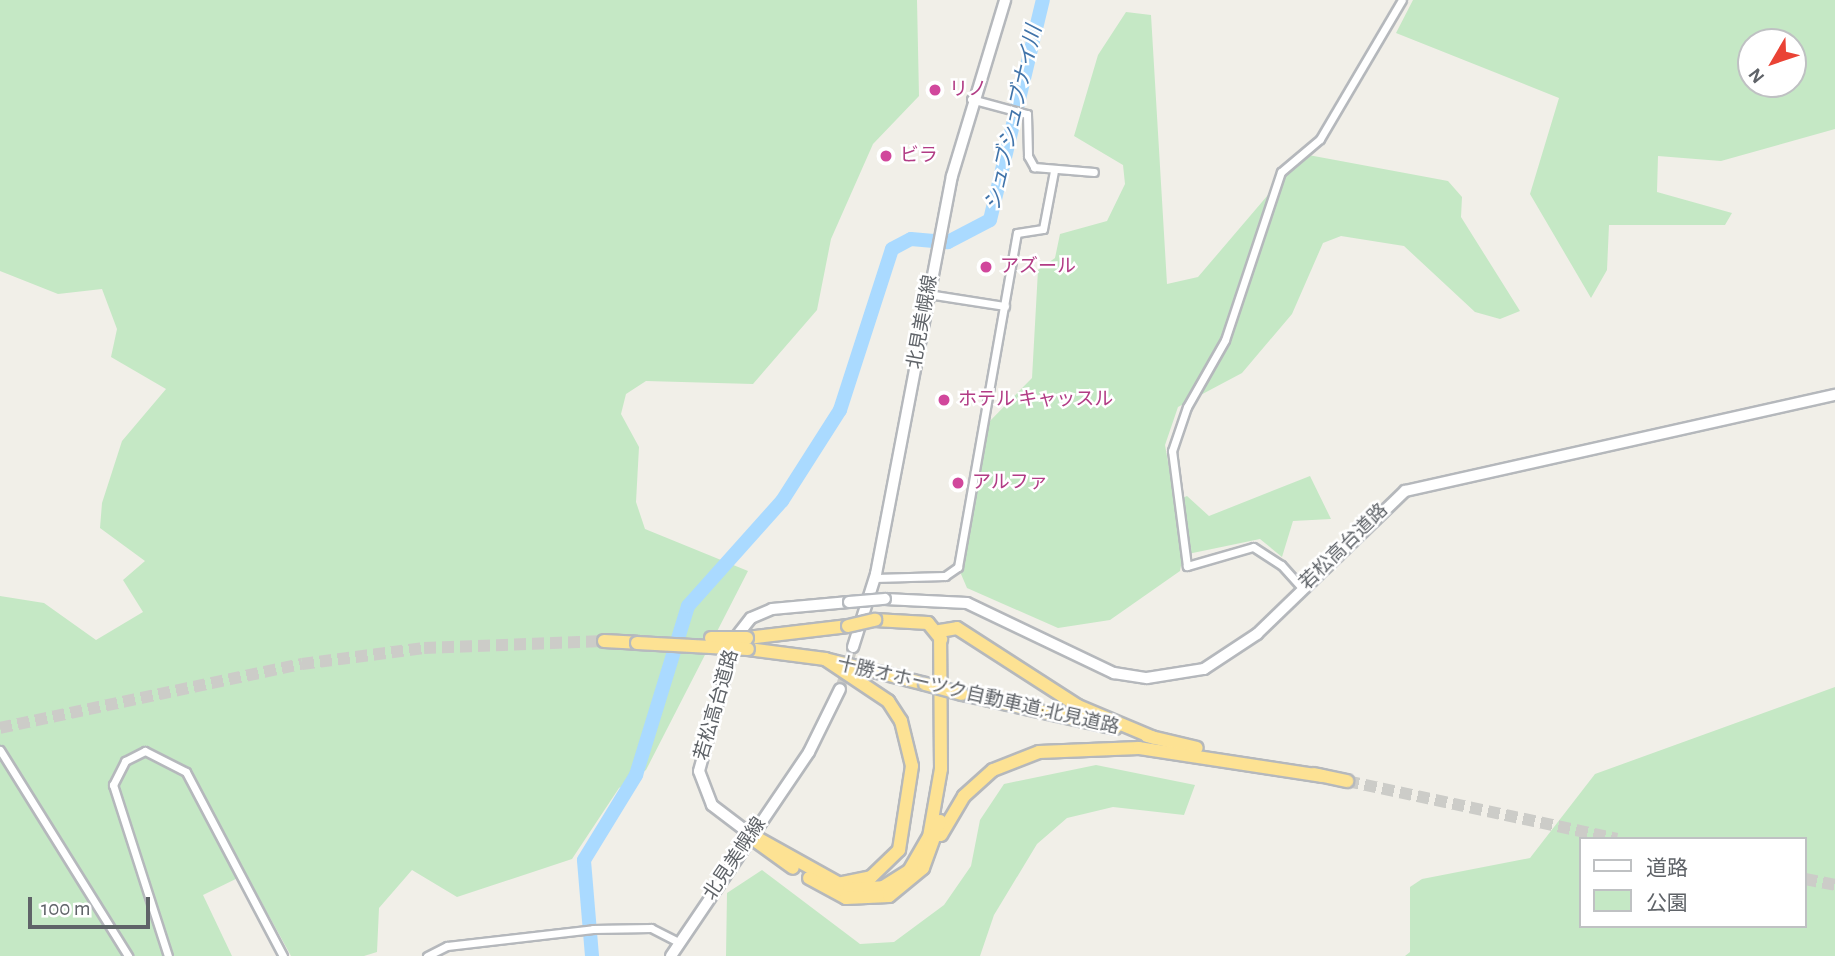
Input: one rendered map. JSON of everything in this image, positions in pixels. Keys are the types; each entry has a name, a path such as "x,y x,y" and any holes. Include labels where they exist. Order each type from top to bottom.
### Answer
{"highway":[{"path":"747,644 875,620 928,623 940,631 957,628 1078,706 1154,738"},
{"path":"937,844 948,773 940,631"},
{"path":"750,834 834,883 864,891 896,882 929,836 941,769 940,631"},
{"name":"十勝オホーツク自動車道;北見道路","path":"610,642 747,644 825,659 962,694 1347,781"},
{"path":"825,659 888,701 901,721 912,766 899,850 871,877 834,883"},
{"path":"750,834 833,894 864,900 911,882 937,844 964,796 993,770 1039,752 1139,748 1322,776"}],"street":[{"name":"北見美幌線","path":"853,647 875,578 936,251 971,99 1005,0"},
{"path":"1302,588 1281,565 1253,547 1187,566 1172,452 1186,407 1225,340 1281,172 1320,139 1402,0"},
{"path":"971,99 1021,110 1030,120 1030,163 1054,171 1094,172"},
{"path":"875,578 945,576 958,567 1017,233 1043,229 1054,171"},
{"path":"928,294 1005,306"},
{"name":"若松高台道路","path":"750,834 712,805 699,771 736,637 751,618 772,609 885,599 967,603 1080,659 1147,678 1204,668 1229,655 1405,491 1835,395"},
{"name":"北見美幌線","path":"671,956 750,834 809,752 840,689"},
{"path":"0,750 128,956"},
{"path":"168,956 113,785 125,761 145,751 186,772 283,956"},
{"path":"430,955 593,929 651,928 679,942"}],"green space":[{"path":"0,0 917,0 919,96 873,144 831,239 817,310 753,384 646,381 626,394 621,414 639,447 636,502 645,529 748,571 646,770 619,788 572,859 457,897 412,870 379,908 377,952 364,956 291,956 246,874 203,895 232,956 0,956 0,596 44,603 96,640 143,612 123,580 145,561 100,528 102,503 122,441 166,389 111,357 117,329 102,289 58,294 0,271"},
{"path":"1413,0 1835,0 1835,129 1721,161 1658,156 1657,192 1732,213 1725,225 1609,225 1607,270 1591,298 1530,194 1559,98 1396,33"},
{"path":"1126,12 1151,15 1167,284 1198,277 1303,154 1448,181 1462,197 1461,217 1520,311 1500,319 1475,312 1404,246 1341,236 1323,243 1292,314 1242,373 1178,407 1165,445 1175,501 1187,496 1209,516 1310,476 1331,519 1293,521 1282,557 1260,539 1183,555 1180,571 1110,620 1058,628 967,588 958,567 988,423 1032,378 1038,270 1055,258 1060,234 1107,221 1125,184 1123,165 1074,136 1098,55"},
{"path":"1835,687 1835,956 1405,956 1410,952 1410,887 1422,879 1530,858 1595,774"},
{"path":"1096,765 1195,785 1184,815 1113,807 1067,818 1037,844 994,915 980,956 726,956 727,893 762,870 860,944 894,942 944,905 971,866 980,820 1004,784"}],"waterway":[{"name":"シュブシュブナイ川","path":"592,956 584,860 636,775 688,606 782,501 840,410 892,249 911,239 948,242 990,220 1043,0"}],"tunnel":[{"path":"0,728 302,664 424,648 604,641"},
{"path":"840,689 853,647"},
{"path":"1347,781 1608,837"},
{"path":"1807,879 1835,885"}],"place":[{"name":"リノ","path":"935,90"},
{"name":"ビラ","path":"886,156"},
{"name":"アズール","path":"986,267"},
{"name":"ホテル キャッスル","path":"944,400"},
{"name":"アルファ","path":"958,483"}]}
